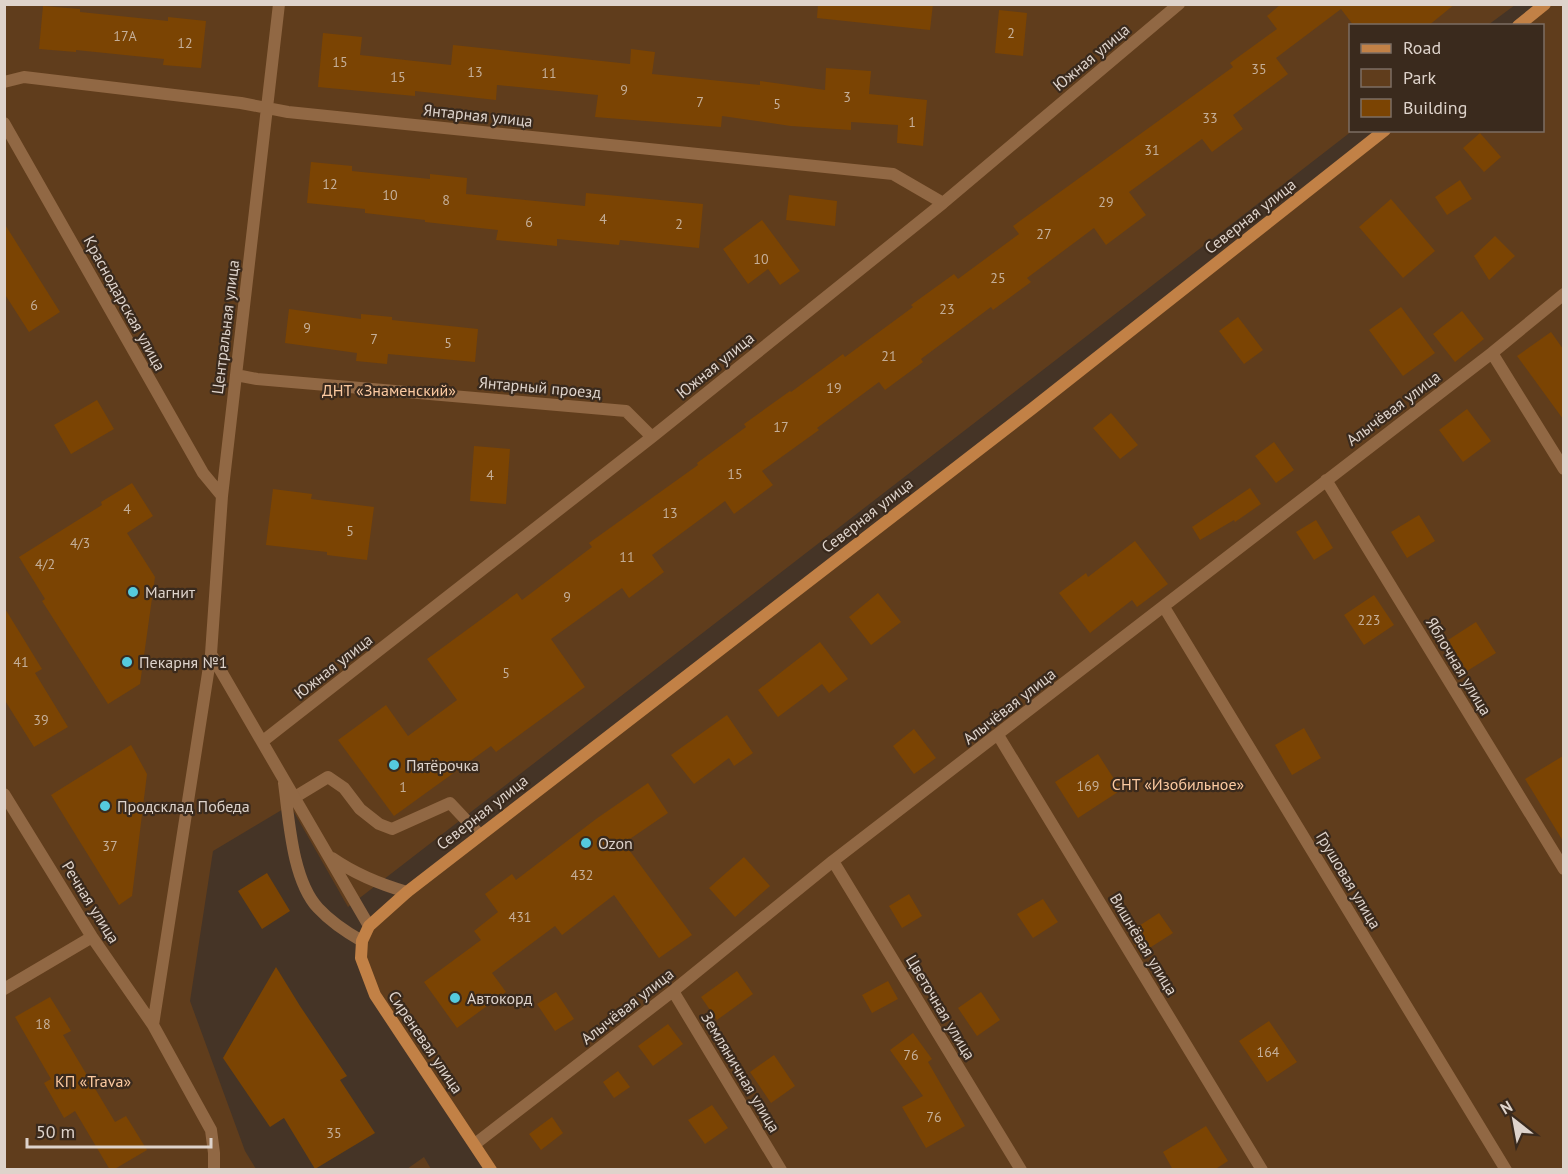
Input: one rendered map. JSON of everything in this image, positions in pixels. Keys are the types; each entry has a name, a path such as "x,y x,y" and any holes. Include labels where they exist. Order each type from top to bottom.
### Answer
{"street":[{"name":"Центральная улица","path":"153,1025 211,654 222,496 279,4"},
{"name":"Южная улица","path":"263,741 652,437 943,203 1179,4"},
{"path":"1520,24 1545,4"},
{"name":"Янтарная улица","path":"4,82 24,77 267,107 288,112 892,174 943,203"},
{"name":"Краснодарская улица","path":"4,123 203,473 222,496"},
{"name":"Северная улица","path":"369,926 407,892 1033,408 1382,132"},
{"name":"Алычёвая улица","path":"475,1144 673,991 833,861 1492,353 1563,294"},
{"path":"1492,353 1563,470"},
{"name":"Янтарный проезд","path":"236,375 257,379 626,411 652,437"},
{"name":"Яблочная улица","path":"1326,480 1563,869"},
{"name":"Грушовая улица","path":"1164,607 1506,1170"},
{"path":"211,654 263,741 369,926 362,941 339,928 316,906 302,881 292,846 283,776"},
{"name":"Вишнёвая улица","path":"998,735 1262,1170"},
{"path":"296,798 328,777 345,788 360,809 379,825 392,829 450,803 480,835"},
{"name":"Речная улица","path":"4,794 92,937 153,1025 211,1130 214,1170"},
{"path":"329,857 349,870 375,882 407,892"},
{"name":"Цветочная улица","path":"833,861 1021,1170"},
{"path":"4,989 92,937"},
{"name":"Сиреневая улица","path":"362,941 361,958 375,995 491,1170"},
{"name":"Земляничная улица","path":"673,991 782,1170"}],"green space":[{"name":"ДНТ «Знаменский»","path":"5,5 1515,5 1489,24 1349,24 1351,132 348,907 290,805 213,851 190,1001 245,1151 256,1169 5,1170"},
{"name":"СНТ «Изобильное»","path":"1545,5 1563,5 1563,1169 491,1169 375,995 362,941 369,926 1384,132 1544,132 1544,24 1519,24"},
{"path":"424,1157 431,1169 407,1169"}],"building":[{"path":"818,4 933,4 930,30 817,18"},
{"path":"1281,4 1455,4 1430,24 1352,24 1341,9 1276,58 1288,74 1233,115 1243,129 1212,152 1202,139 1129,192 1146,215 1106,245 1094,228 1027,278 1031,282 993,310 991,307 921,359 923,362 885,390 879,382 817,428 819,430 762,471 773,485 734,514 725,501 652,555 664,572 629,598 622,588 551,639 585,687 496,752 491,746 394,816 338,740 386,705 408,736 457,700 427,659 517,593 522,600 592,547 589,543 698,465 697,463 746,427 744,424 843,354 845,357 954,274 958,279 1019,234 1013,226 1233,67 1230,63 1277,29 1267,16"},
{"path":"43,6 168,21 168,17 206,21 201,68 163,65 164,59 76,50 76,52 39,49"},
{"path":"999,10 1027,13 1023,56 995,53"},
{"path":"323,33 362,37 360,55 451,65 453,45 630,64 631,49 655,52 652,74 760,85 760,81 825,90 826,68 871,71 869,94 927,100 923,146 897,143 898,125 851,122 851,130 791,126 722,116 721,127 595,117 598,95 497,85 496,100 415,91 415,96 318,87"},
{"path":"1480,133 1501,157 1484,172 1463,148"},
{"path":"311,162 352,166 352,171 430,179 430,174 467,178 466,194 585,206 586,193 703,204 699,248 620,240 619,245 557,239 557,246 496,240 498,230 425,222 425,220 365,213 365,209 307,203"},
{"path":"1460,180 1472,199 1447,215 1435,197"},
{"path":"789,195 837,201 835,226 786,220"},
{"path":"1391,199 1435,251 1403,278 1359,227"},
{"path":"762,220 800,271 780,285 768,269 748,284 723,249"},
{"path":"4,223 60,312 29,332 4,293"},
{"path":"1495,236 1515,256 1489,280 1474,256"},
{"path":"1401,307 1435,353 1403,376 1369,330"},
{"path":"289,309 361,319 361,314 392,317 392,320 478,329 475,362 388,354 387,364 356,361 357,353 285,343"},
{"path":"1462,311 1484,339 1455,362 1433,334"},
{"path":"1238,317 1263,350 1244,364 1219,331"},
{"path":"1551,332 1563,349 1563,419 1517,356"},
{"path":"97,400 114,429 71,454 54,425"},
{"path":"1467,409 1491,441 1463,462 1439,430"},
{"path":"1111,413 1138,445 1120,459 1093,428"},
{"path":"1274,442 1294,470 1276,483 1255,456"},
{"path":"474,446 510,449 506,504 470,501"},
{"path":"132,483 153,516 127,533 155,577 140,684 108,704 42,601 45,599 19,557 102,505 101,502"},
{"path":"1250,488 1261,504 1235,522 1234,520 1200,540 1192,527"},
{"path":"273,489 312,494 311,499 374,507 367,560 327,555 327,552 266,545"},
{"path":"1419,515 1435,541 1407,558 1391,532"},
{"path":"1316,520 1333,548 1314,560 1296,532"},
{"path":"1135,541 1168,584 1137,607 1132,600 1090,633 1059,593 1086,573 1088,577"},
{"path":"878,593 901,622 871,645 849,617"},
{"path":"1374,595 1394,625 1364,645 1344,615"},
{"path":"4,607 42,669 35,673 68,727 34,747 4,699"},
{"path":"1476,622 1496,653 1467,671 1448,640"},
{"path":"820,642 848,679 829,693 822,684 778,717 758,690"},
{"path":"727,715 753,753 734,766 729,758 694,784 671,755"},
{"path":"1304,728 1321,758 1292,775 1275,745"},
{"path":"914,729 936,758 914,774 893,746"},
{"path":"131,745 147,774 132,896 119,905 51,795"},
{"path":"1098,754 1121,790 1078,818 1055,782"},
{"path":"1563,756 1563,841 1525,779"},
{"path":"648,783 668,813 624,843 692,935 659,958 614,895 562,935 555,926 492,973 506,992 457,1028 424,982 481,940 474,931 498,912 485,894 512,874 516,880"},
{"path":"744,857 770,886 735,917 709,888"},
{"path":"267,873 290,911 262,929 238,891"},
{"path":"909,894 922,916 902,928 889,906"},
{"path":"1043,899 1058,922 1033,938 1017,914"},
{"path":"1159,913 1173,933 1140,954 1128,933"},
{"path":"276,967 347,1076 340,1080 375,1133 315,1169 284,1118 270,1127 223,1058"},
{"path":"737,971 753,994 717,1020 701,997"},
{"path":"888,981 898,999 872,1013 862,995"},
{"path":"556,992 574,1019 555,1031 537,1004"},
{"path":"981,992 1000,1020 977,1036 958,1008"},
{"path":"50,997 71,1031 63,1035 115,1122 126,1116 147,1150 113,1170 110,1170 75,1111 64,1118 44,1083 51,1079 15,1017"},
{"path":"1269,1021 1297,1062 1267,1082 1239,1041"},
{"path":"668,1024 683,1044 653,1066 638,1046"},
{"path":"913,1033 932,1059 928,1062 965,1126 926,1148 902,1107 923,1096 890,1050"},
{"path":"774,1055 795,1086 771,1103 750,1072"},
{"path":"618,1071 630,1087 614,1098 603,1082"},
{"path":"712,1105 728,1128 705,1144 688,1120"},
{"path":"552,1117 563,1133 541,1150 529,1134"},
{"path":"1206,1126 1228,1161 1214,1170 1173,1170 1163,1152"}],"place":[{"name":"Магнит","path":"133,592"},
{"name":"Пекарня №1","path":"127,662"},
{"name":"Пятёрочка","path":"394,765"},
{"name":"Продсклад Победа","path":"105,806"},
{"name":"Ozon","path":"586,843"},
{"name":"Автокорд","path":"455,998"}],"park label":[{"name":"КП «Trava»","path":"93,1081"}]}
